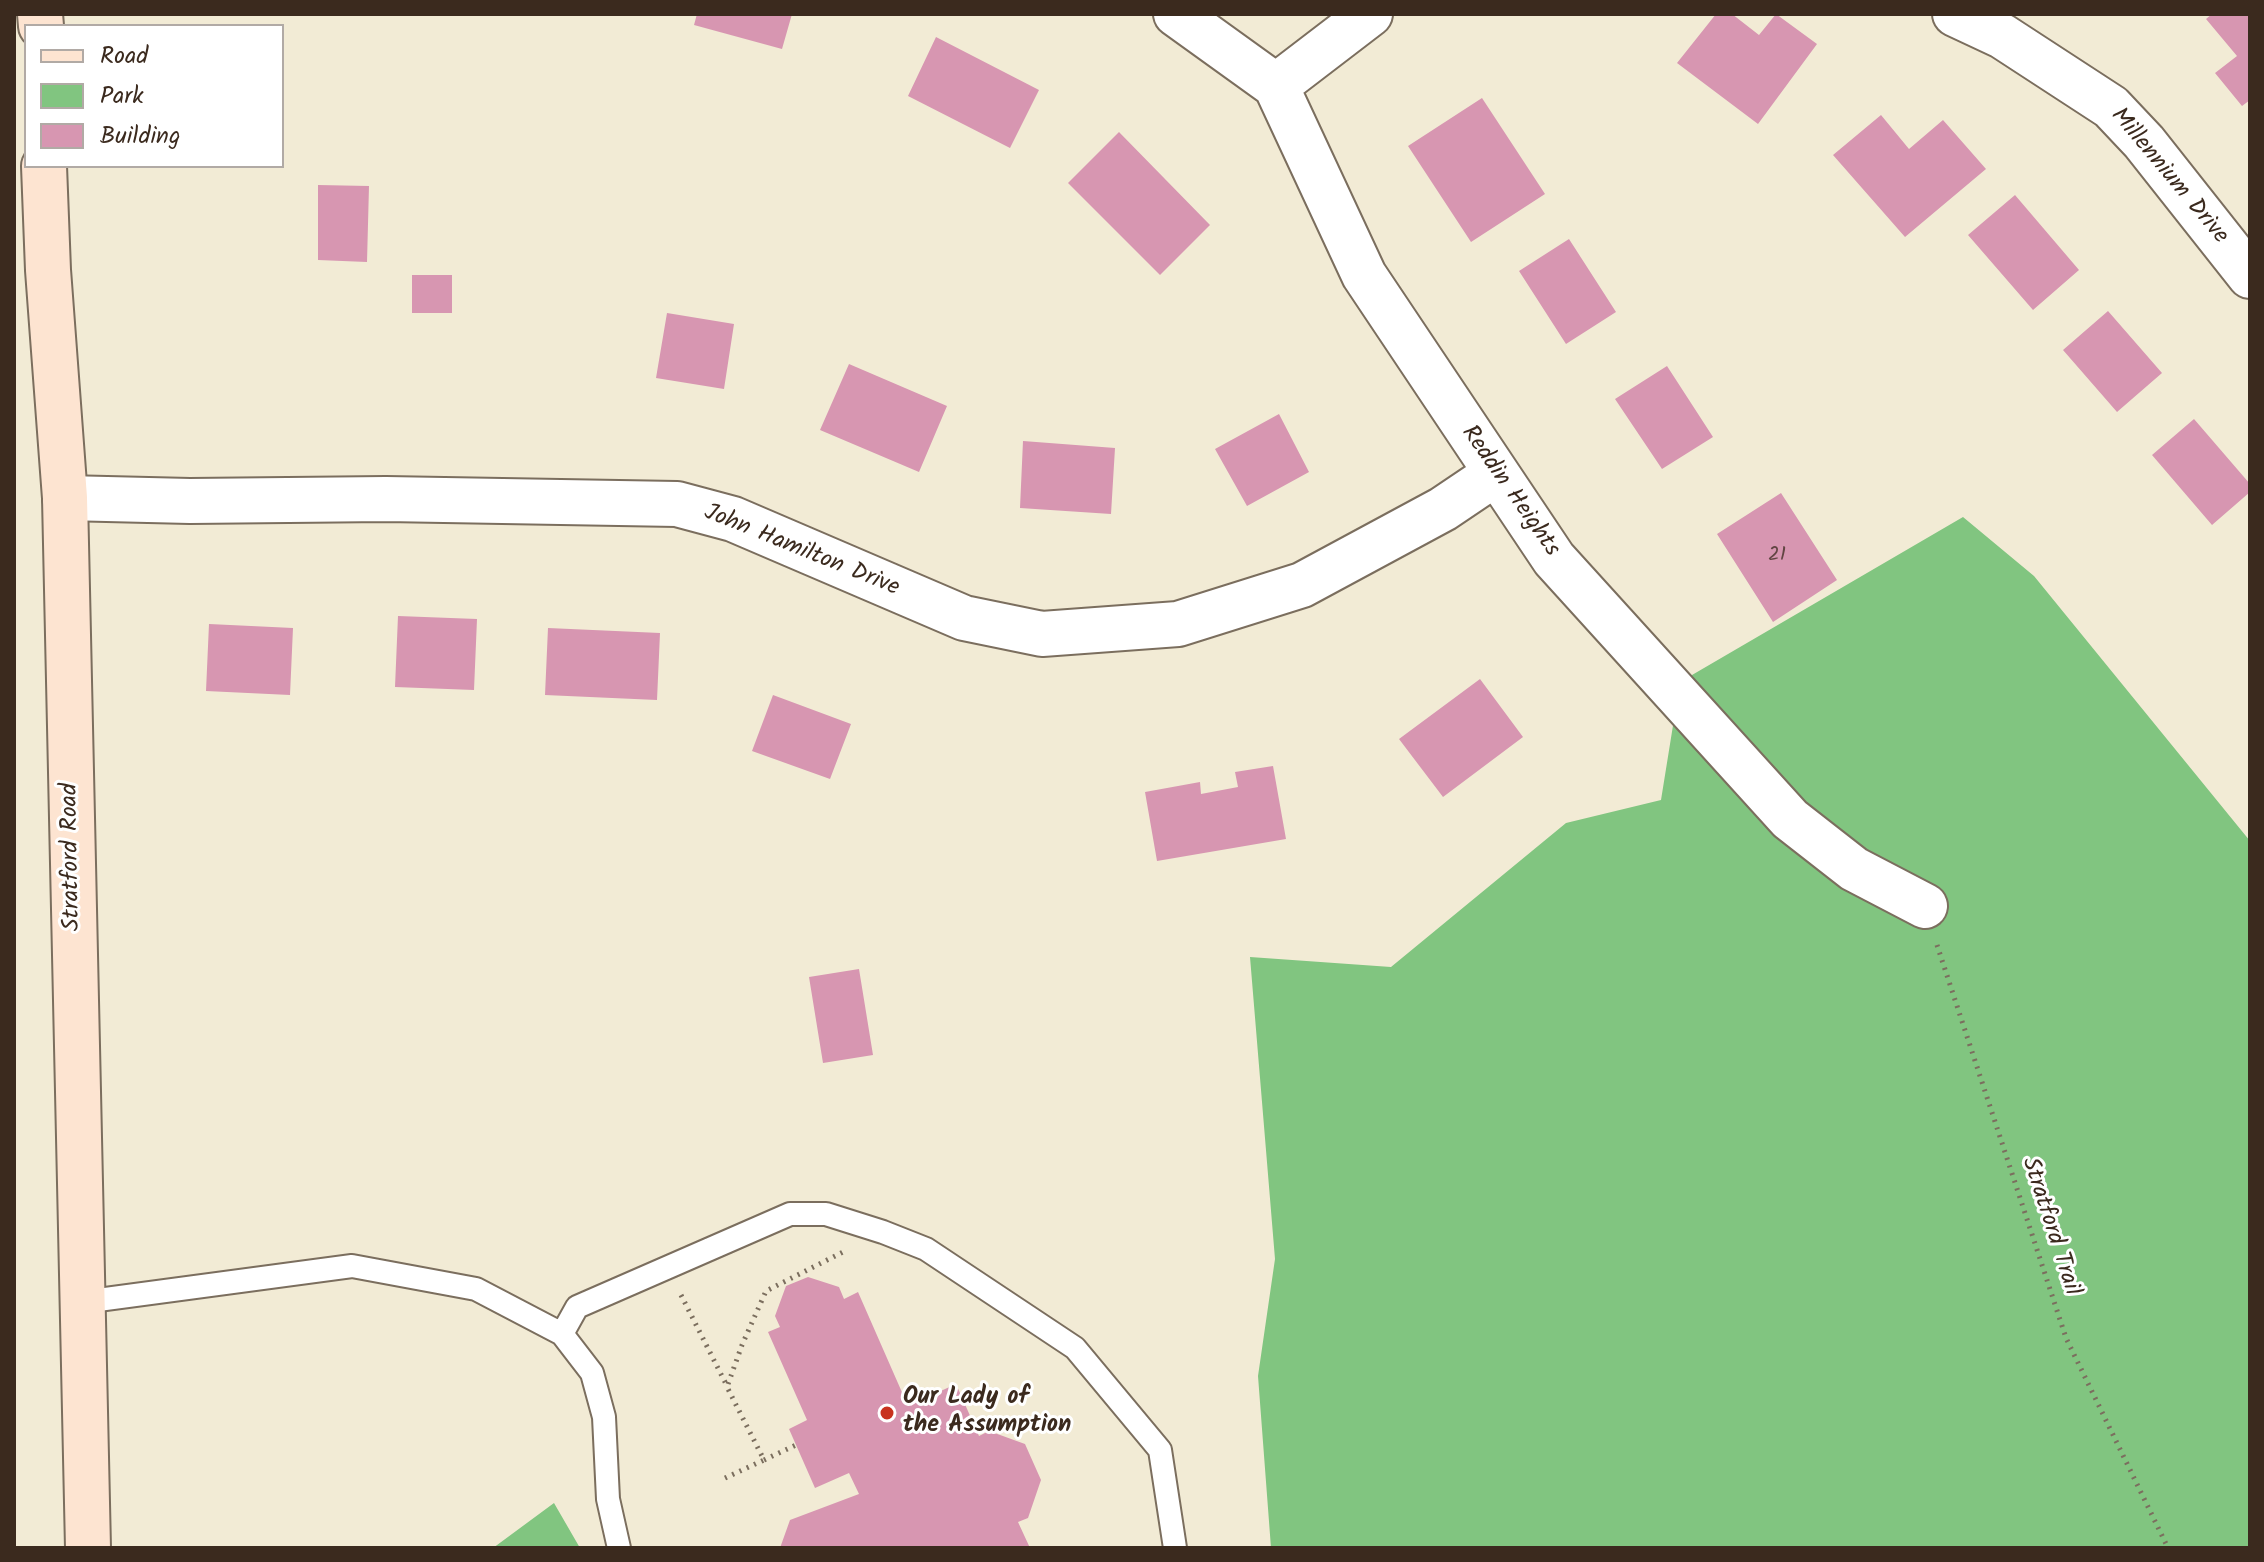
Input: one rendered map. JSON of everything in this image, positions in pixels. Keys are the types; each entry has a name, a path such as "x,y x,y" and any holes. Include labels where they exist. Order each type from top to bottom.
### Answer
{"main road":[{"name":"Stratford Road","path":"44,168 48,270 65,498 88,1548"}],"street":[{"name":"Reddin Heights","path":"1176,14 1276,86 1364,275 1554,559 1790,819 1854,869 1925,906"},
{"path":"1276,86 1370,14"},
{"name":"Millennium Drive","path":"1955,14 2002,36 2111,107 2144,142 2250,276"},
{"name":"John Hamilton Drive","path":"65,498 677,504 733,519 964,618 1042,634 1178,624 1302,585 1443,509 1495,474"}],"lane":[{"path":"562,1334 577,1307 790,1214 826,1214 883,1232 926,1249 1075,1348 1160,1450 1175,1548"},
{"path":"83,1302 352,1266 476,1289 562,1334 592,1373 604,1417 608,1499 619,1548"}],"path":[{"name":"Stratford Trail","path":"1925,906 2066,1338 2168,1548"},
{"path":"727,1387 766,1291 883,1232"},
{"path":"667,1268 764,1460"},
{"path":"725,1478 796,1445"}],"green space":[{"path":"1963,517 2034,576 2250,841 2250,1548 1271,1548 1258,1376 1275,1259 1250,957 1391,967 1566,823 1661,800 1680,682"},
{"path":"554,1503 580,1548 493,1548"}],"building":[{"path":"697,14 792,14 782,49 694,25"},
{"path":"1716,14 1732,14 1759,35 1776,14 1817,44 1758,124 1677,63"},
{"path":"2212,14 2250,14 2250,100 2242,106 2215,73 2237,56 2206,19"},
{"path":"936,37 1039,90 1010,148 908,96"},
{"path":"1482,98 1545,194 1471,242 1408,146"},
{"path":"1881,115 1909,149 1943,120 1986,169 1905,237 1833,155"},
{"path":"1119,132 1210,225 1160,275 1068,183"},
{"path":"318,185 369,186 367,262 318,260"},
{"path":"2015,195 2079,270 2033,310 1968,235"},
{"path":"1569,239 1616,312 1566,344 1519,271"},
{"path":"412,275 452,275 452,313 412,313"},
{"path":"2108,311 2162,373 2117,412 2063,350"},
{"path":"667,313 734,324 724,389 656,378"},
{"path":"849,364 947,406 919,472 820,430"},
{"path":"1667,366 1713,437 1662,469 1615,399"},
{"path":"1279,414 1309,472 1247,506 1215,449"},
{"path":"2194,419 2250,484 2250,492 2212,525 2152,455"},
{"path":"1023,441 1115,448 1111,514 1020,508"},
{"path":"1781,493 1837,580 1773,622 1717,534"},
{"path":"398,616 477,619 474,690 395,687"},
{"path":"209,624 293,628 290,695 206,691"},
{"path":"548,628 660,633 657,700 545,695"},
{"path":"1480,679 1523,737 1443,797 1399,739"},
{"path":"773,695 851,724 830,779 752,751"},
{"path":"1273,766 1286,839 1157,861 1145,792 1200,782 1201,794 1238,787 1235,772"},
{"path":"859,969 873,1055 823,1063 809,977"},
{"name":"Our Lady of the Assumption","path":"808,1277 839,1287 844,1299 858,1292 908,1406 956,1384 979,1436 989,1431 1025,1444 1041,1480 1028,1518 1018,1522 1030,1548 780,1548 790,1520 859,1494 849,1473 815,1488 789,1429 807,1420 768,1332 780,1327 775,1316 786,1286"}],"place":[{"name":"Our Lady of the Assumption","path":"887,1413"}]}
